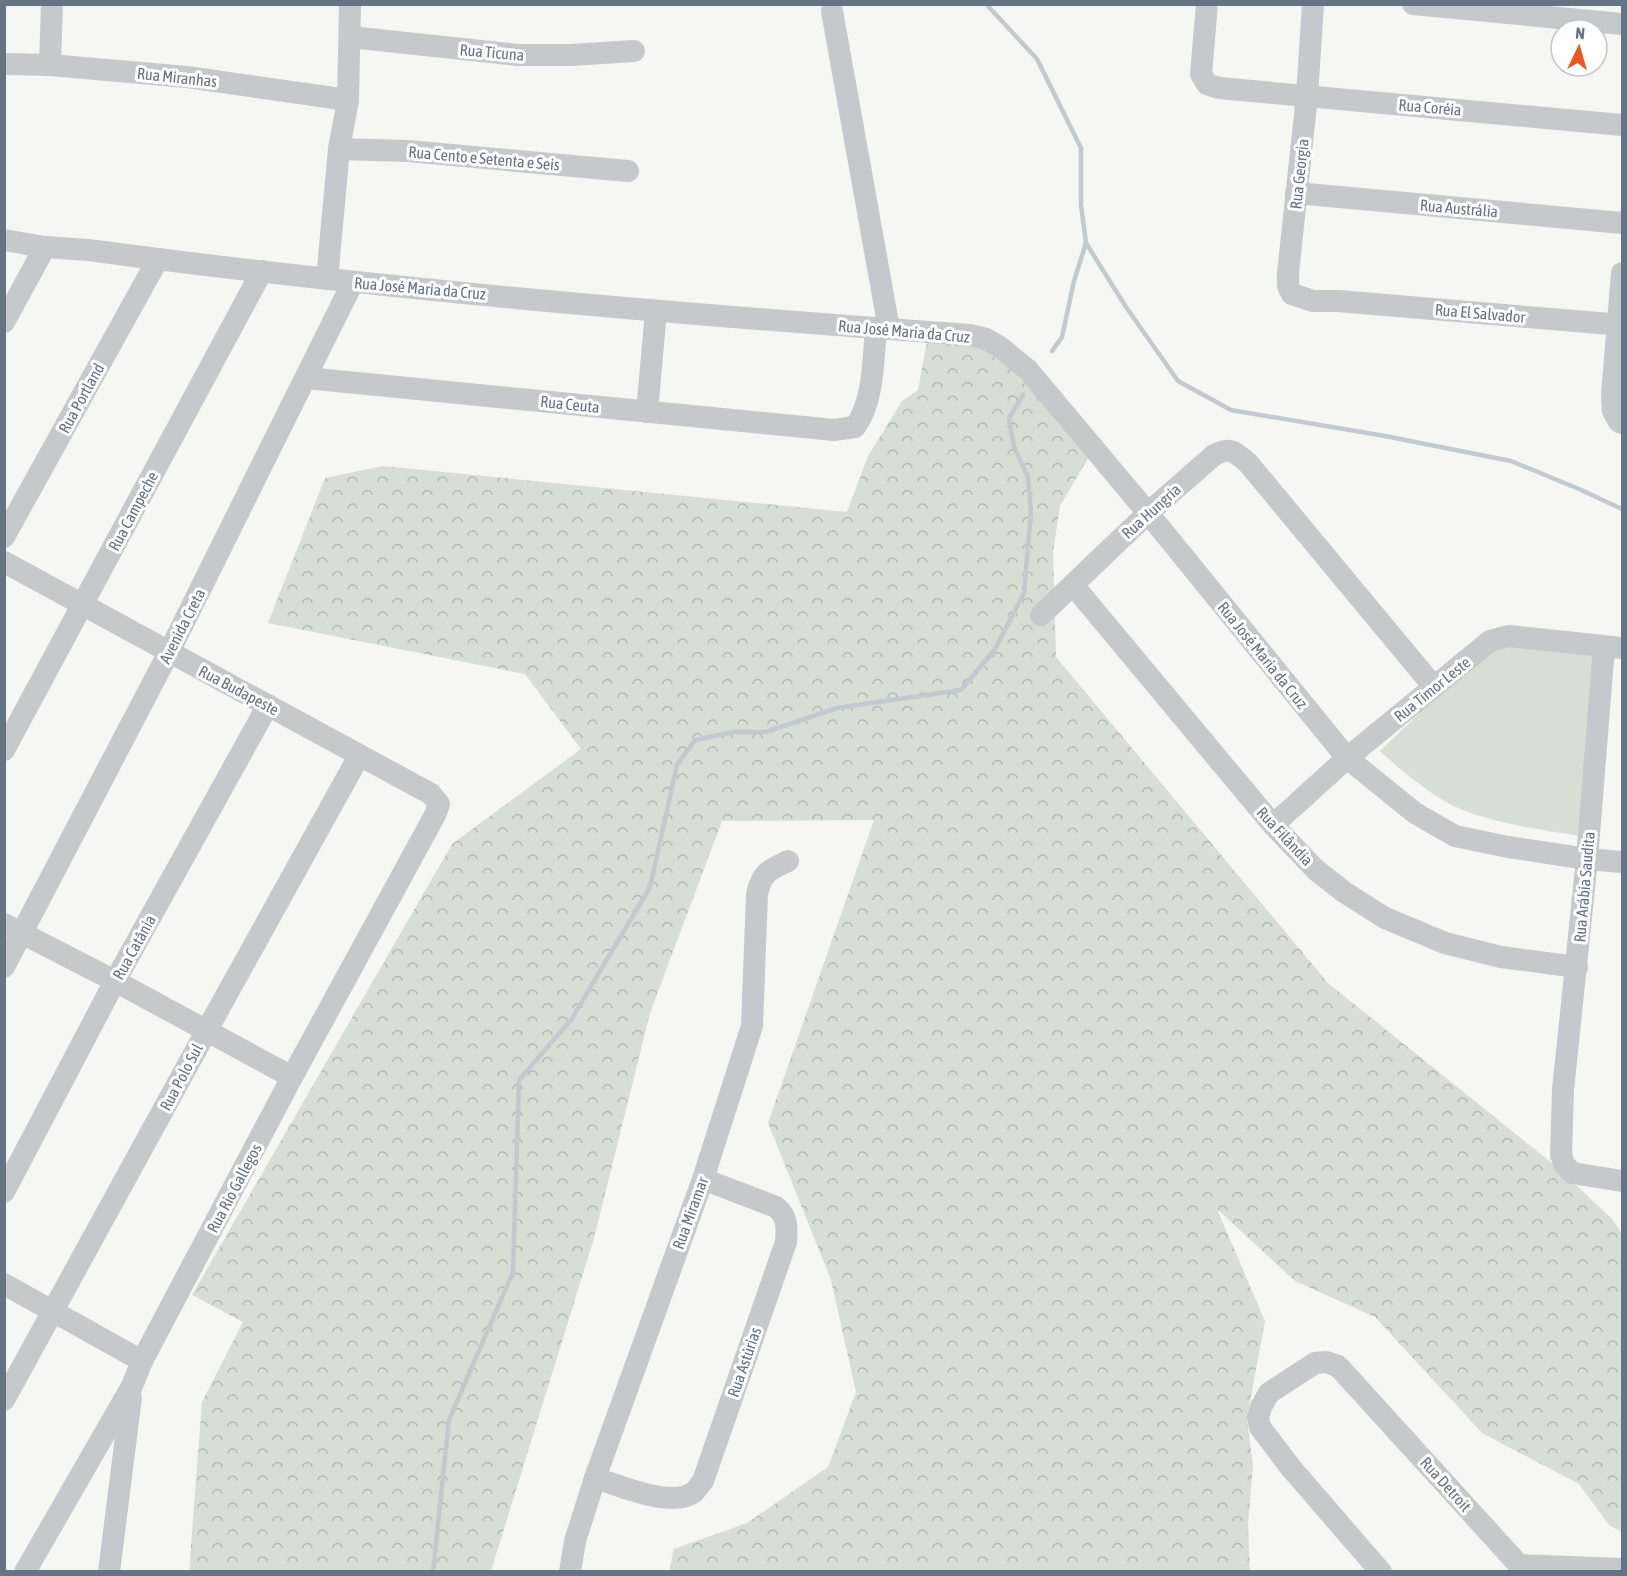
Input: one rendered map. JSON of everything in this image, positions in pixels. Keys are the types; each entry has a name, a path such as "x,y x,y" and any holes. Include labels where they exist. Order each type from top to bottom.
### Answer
{"street":[{"path":"50,65 52,4"},
{"path":"327,279 339,149 348,100 350,4"},
{"name":"Rua Coréia","path":"1207,4 1201,74 1208,84 1219,88 1623,125"},
{"name":"Rua Georgia","path":"1313,4 1307,96 1288,286 1292,294 1299,298 1313,301 1338,301"},
{"path":"1413,4 1623,24"},
{"path":"832,11 883,329"},
{"name":"Rua Ticuna","path":"350,37 518,55 571,55 634,51"},
{"name":"Rua Miranhas","path":"4,64 50,65 187,76 348,100"},
{"name":"Rua Cento e Setenta e Seis","path":"339,149 408,151 628,171"},
{"name":"Rua Austrália","path":"1296,193 1623,223"},
{"name":"Rua José Maria da Cruz","path":"4,240 45,247 88,250 353,282 986,339 1000,346 1028,370 1148,513 1347,758 1415,813 1455,836 1508,847 1623,862"},
{"path":"4,322 45,247"},
{"name":"Rua Portland","path":"4,537 158,259"},
{"name":"Rua Campeche","path":"4,750 262,271"},
{"path":"1623,273 1612,403 1613,411 1619,422 1623,423"},
{"name":"Avenida Creta","path":"4,967 14,929 169,652 353,282"},
{"name":"Rua El Salvador","path":"1338,301 1620,325"},
{"path":"647,412 656,311"},
{"name":"Rua Ceuta","path":"306,378 834,430 855,427 863,417 883,329"},
{"name":"Rua Hungria","path":"1041,615 1148,513 1214,455 1224,450 1231,450 1248,463 1434,687"},
{"name":"Rua Budapeste","path":"4,562 431,794 439,804"},
{"name":"Rua Filândia","path":"1073,585 1273,825 1316,870 1344,892 1385,918 1445,943 1490,954 1576,967"},
{"name":"Rua Timor Leste","path":"1273,825 1347,758 1490,641 1509,636 1613,647"},
{"name":"Rua Arábia Saudita","path":"1613,647 1587,859 1561,1126 1561,1155 1564,1164 1572,1173 1623,1181"},
{"name":"Rua Catânia","path":"4,1192 115,981 268,705"},
{"name":"Rua Polo Sul","path":"4,1400 359,756"},
{"name":"Rua Rio Gallegos","path":"25,1572 132,1386 142,1361 439,804"},
{"name":"Rua Miramar","path":"570,1572 575,1541 595,1478 703,1179 752,1026 757,894 760,880 767,872 788,861"},
{"path":"14,929 292,1077"},
{"name":"Rua Astúrias","path":"595,1478 657,1497 673,1498 684,1497 695,1492 703,1481 786,1242 787,1225 783,1214 776,1207 703,1179"},
{"path":"4,1284 142,1361"},
{"name":"Rua Detroit","path":"1381,1572 1291,1468 1260,1427 1258,1417 1269,1393 1315,1363 1326,1362 1338,1366 1519,1568 1623,1569"},
{"path":"109,1572 132,1386"}],"green space":[{"path":"946,340 998,353 1090,455 1060,506 1053,552 1056,657 1328,983 1558,1168 1613,1220 1622,1234 1622,1532 1609,1525 1579,1484 1482,1433 1375,1317 1295,1281 1217,1209 1265,1321 1247,1418 1253,1465 1248,1524 1250,1571 669,1571 674,1549 747,1523 828,1467 856,1392 831,1280 768,1123 874,820 722,821 650,1013 594,1238 491,1571 189,1572 202,1402 243,1322 192,1295 452,844 581,749 525,674 268,623 325,478 383,466 847,512 868,456 902,401 918,390 927,342"},
{"path":"1512,646 1596,654 1580,836 1494,820 1461,809 1429,791 1380,751 1429,704 1496,649"}],"waterway":[{"path":"986,4 1037,59 1081,148 1081,205 1086,243 1074,281 1062,337 1052,351"},
{"path":"1086,243 1126,307 1178,381 1231,410 1385,436 1511,461 1622,509"},
{"path":"433,1572 449,1420 513,1272 519,1080 571,1020 650,887 677,765 695,740 734,732 766,732 837,708 961,690 995,649 1024,593 1031,512 1028,477 1014,447 1009,418 1023,395"}]}
